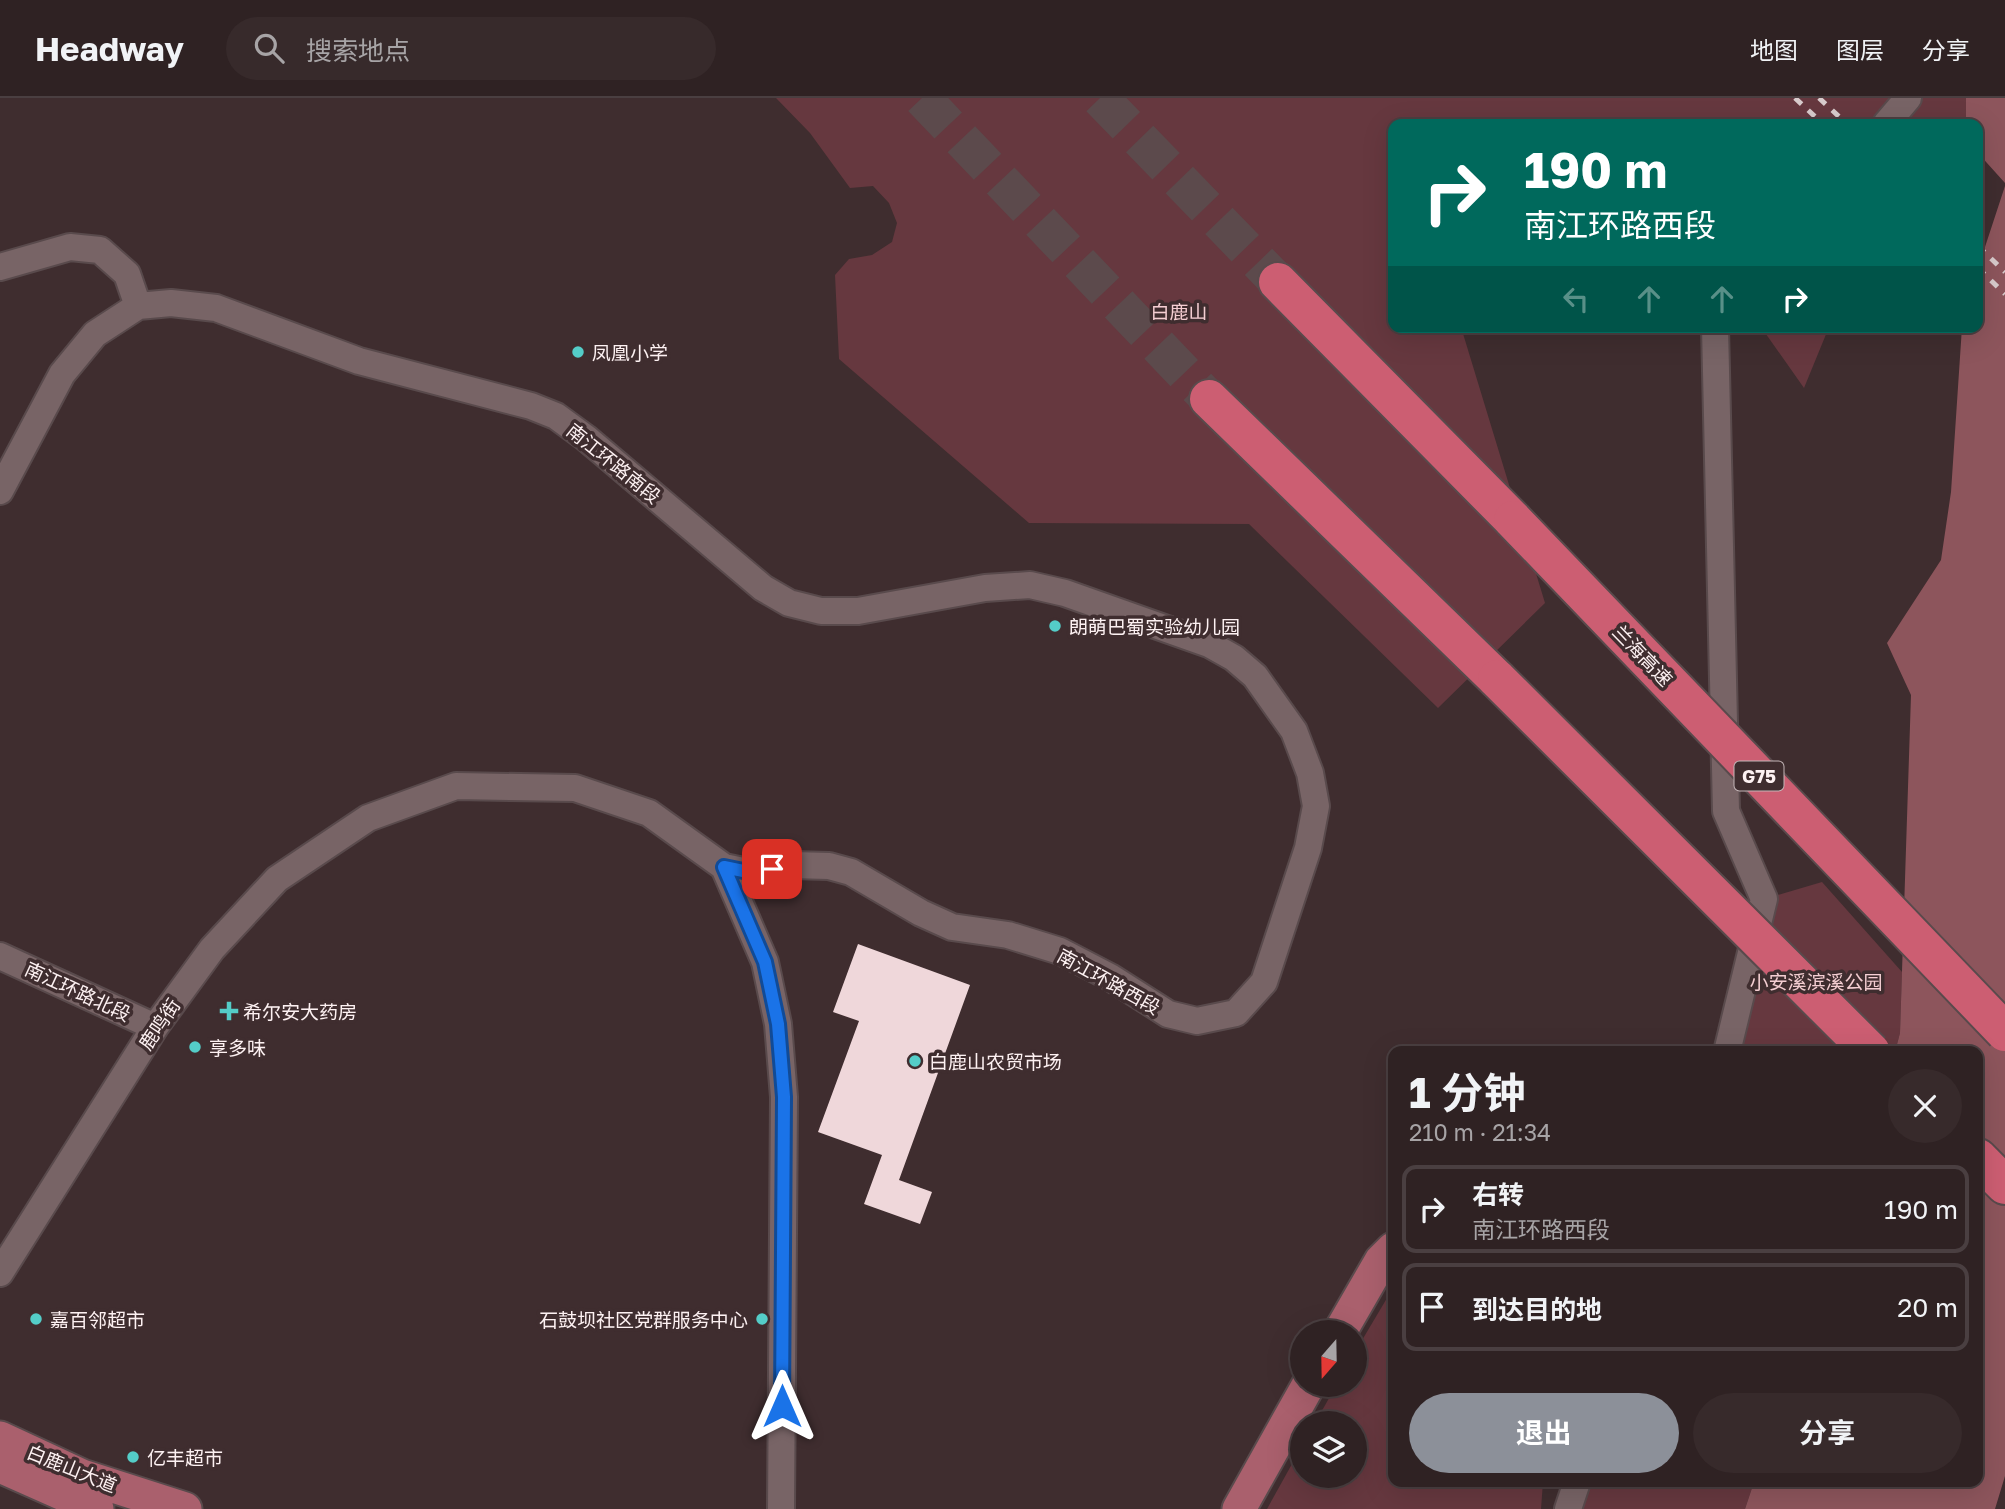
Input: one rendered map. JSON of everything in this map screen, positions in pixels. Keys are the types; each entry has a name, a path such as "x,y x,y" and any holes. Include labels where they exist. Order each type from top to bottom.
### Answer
{"highway":[{"name":"兰海高速","path":"1279,282 1513,520 2005,1032"},
{"path":"1209,399 1497,679 1865,1046"},
{"path":"1983,1163 2005,1185"}],"main road":[{"path":"1347,1320 1381,1261 1388,1254"},
{"path":"1239,1509 1302,1397"},
{"name":"白鹿山大道","path":"0,1437 82,1476 186,1509"},
{"name":"白鹿山大道","path":"0,1466 97,1509"}],"street":[{"path":"1890,119 1908,98"},
{"path":"0,267 69,247 100,250 127,274 138,306 95,334 62,374 0,491"},
{"name":"南江环路南段","path":"138,306 171,303 216,308 359,361 531,406 556,416 586,438 763,588 789,603 821,611 858,611 985,588 1030,585"},
{"path":"1715,333 1727,811 1764,899 1728,1046"},
{"name":"南江环路西段","path":"368,818 456,786 575,788 649,813 724,867 753,873 791,865 829,866 850,872 920,913 952,926 1008,936 1060,951 1110,977 1168,1014 1197,1021 1236,1013 1264,982 1308,848 1316,806 1310,772 1294,732 1255,676 1226,653 1209,644 1065,593 1030,585"},
{"name":"鹿鸣街","path":"0,1273 155,1027 212,949 277,879 368,818"},
{"path":"724,867 765,962 778,1024 784,1097 781,1509"},
{"name":"南江环路北段","path":"0,956 155,1027"},
{"path":"1568,1509 1575,1487"}],"green space":[{"name":"白鹿山","path":"776,98 1966,98 1966,119 1388,119 1388,333 1463,333 1545,603 1438,708 1249,524 1029,523 839,359 835,275 849,259 872,255 892,242 897,223 889,203 873,186 850,188 810,133"},
{"path":"1765,333 1827,333 1804,388"},
{"name":"小安溪滨溪公园","path":"1822,882 1902,972 1900,1033 1897,1046 1728,1046 1764,899"},
{"path":"1388,1296 1388,1487 1543,1487 1541,1509 1267,1509 1290,1468 1290,1488 1367,1488 1367,1411 1322,1411 1330,1397 1367,1397 1367,1332"},
{"path":"1575,1487 1752,1487 1745,1509 1568,1509"}],"shaded area":[{"path":"1966,98 2005,98 2005,183 1983,159 1983,119 1966,119"},
{"path":"2005,186 2005,1476 1995,1509 1745,1509 1752,1487 1983,1487 1983,1046 1897,1046 1900,1033 1911,695 1887,643 1941,560 1951,492 1962,333 1983,333 1985,247"}],"building":[{"path":"858,944 970,985 899,1180 932,1192 920,1224 864,1204 882,1155 818,1132 859,1021 833,1012"}],"tunnel":[{"path":"922,98 1209,399"},
{"path":"1100,98 1278,282"}],"railway":[{"path":"1795,98 1818,119"},
{"path":"1819,98 1842,119"},
{"path":"1983,251 2005,272"},
{"path":"1983,273 2005,294"}],"place":[{"name":"凤凰小学","path":"578,352"},
{"name":"朗萌巴蜀实验幼儿园","path":"1055,626"},
{"name":"希尔安大药房","path":"229,1011"},
{"name":"享多味","path":"195,1047"},
{"name":"白鹿山农贸市场","path":"915,1061"},
{"name":"嘉百邻超市","path":"36,1319"},
{"name":"石鼓坝社区党群服务中心","path":"762,1319"},
{"name":"亿丰超市","path":"133,1457"}],"route":[{"path":"772,869 753,873 724,867 765,962 778,1024 784,1097 782,1406"}]}
